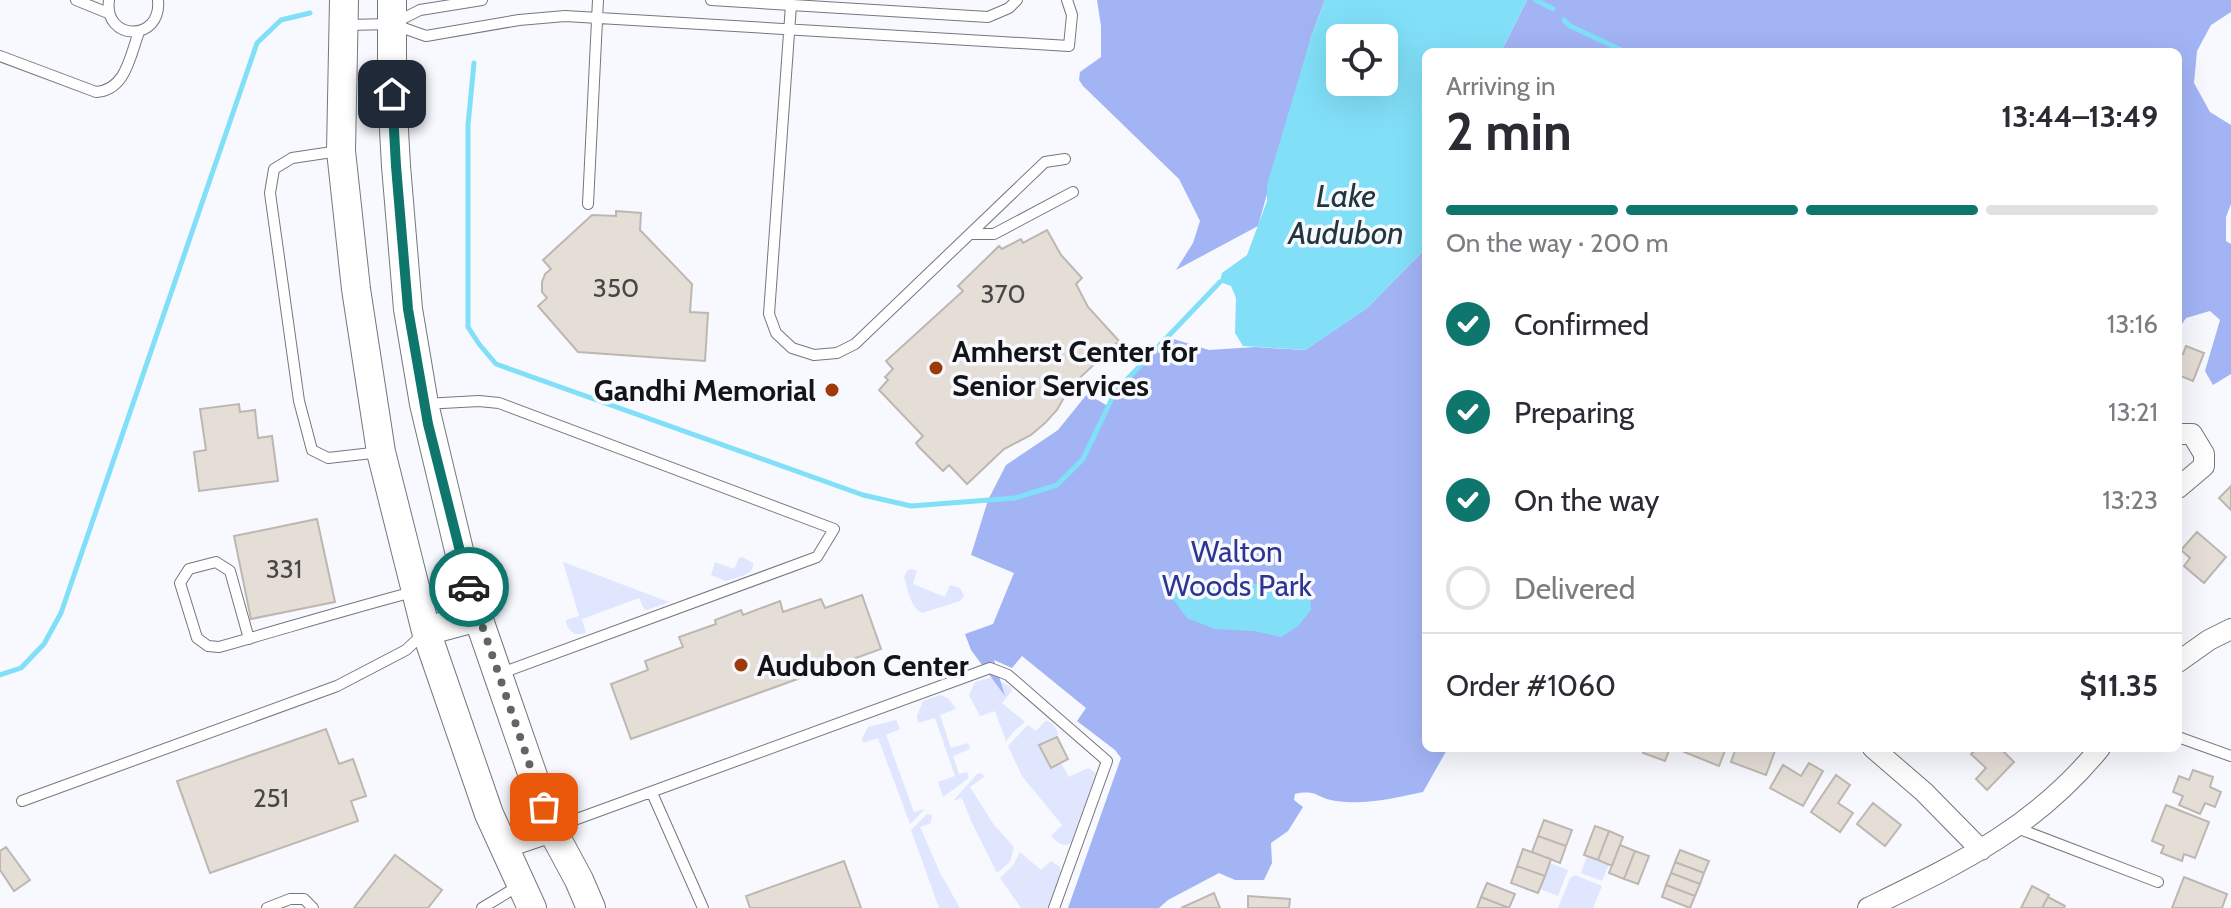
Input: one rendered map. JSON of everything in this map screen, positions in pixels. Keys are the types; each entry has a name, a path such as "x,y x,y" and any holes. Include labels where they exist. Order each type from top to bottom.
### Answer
{"main road":[{"path":"343,12 341,151 356,289 381,452 426,631 489,814 527,896"},
{"path":"392,12 396,166 408,309 424,404 478,617 551,828 591,908"},
{"path":"426,631 478,617"},
{"path":"504,844 551,828"}],"street":[{"path":"2182,434 2192,434 2204,454 2204,466 2182,485"},
{"path":"2182,659 2231,629"},
{"path":"1878,752 1924,792 1981,850"},
{"path":"1868,908 1949,868 2017,828 2049,802 2097,752"}],"lane":[{"path":"76,0 108,13"},
{"path":"109,0 108,13 113,22 129,32 139,32 155,20 159,11 158,0"},
{"path":"343,12 420,10 482,0"},
{"path":"588,204 598,0"},
{"path":"711,0 988,17 1009,8 1017,0"},
{"path":"392,12 426,36 519,20 565,16 1069,46 1072,15 1067,0"},
{"path":"791,5 769,314 776,333 792,348 814,355 837,353 855,344 1045,162 1065,159"},
{"path":"0,56 96,92 107,92 120,82 139,32"},
{"path":"341,151 292,158 274,169 270,193 299,401 312,450 328,458 381,452"},
{"path":"970,234 994,234 1073,192"},
{"path":"424,404 499,403 834,529 817,557 498,674"},
{"path":"249,639 230,571 216,562 189,569 180,583 197,638 208,646 219,647 249,639 415,591"},
{"path":"22,801 337,686 406,650 426,631"},
{"path":"551,828 990,668 1008,675 1107,761 1054,908"},
{"path":"2182,738 2231,756"},
{"path":"652,793 703,908"},
{"path":"2017,828 2158,882"},
{"path":"482,908 527,896"},
{"path":"267,908 290,899 304,899 313,908"}],"shaded area":[{"path":"742,557 753,563 748,573 726,581 711,575 715,562 734,569"},
{"path":"563,562 669,602 647,610 639,598 582,619 586,633 573,633 566,620 579,616"},
{"path":"912,569 917,571 913,584 945,597 950,585 960,588 964,596 960,601 922,613 912,602 904,577"},
{"path":"992,677 1011,687 1012,691 1002,703 1025,722 1006,741 995,711 980,716 969,695 975,682"},
{"path":"940,695 948,698 956,709 940,715 951,748 968,743 970,749 953,756 959,774 967,772 969,778 943,797 938,782 955,776 935,718 918,723 917,716 923,701"},
{"path":"896,720 900,729 886,735 914,812 925,809 910,824 878,738 863,743 862,738 868,727"},
{"path":"1046,720 1058,732 1057,737 1040,746 1051,768 1061,763 1069,777 1088,768 1096,773 1071,843 1066,845 1051,836 1062,825 1022,776 1008,746 1028,725 1036,731"},
{"path":"982,773 984,777 970,787 994,825 1014,847 1010,862 997,873 962,798 953,801 977,774"},
{"path":"927,814 932,815 931,823 920,827 940,873 960,908 939,908 911,830"},
{"path":"1020,852 1041,870 1051,861 1060,867 1048,908 1021,908 1000,878 1014,864"},
{"path":"1587,856 1609,864 1602,881 1581,873"},
{"path":"1550,863 1568,870 1558,896 1540,889"},
{"path":"1575,875 1602,886 1593,908 1558,908 1570,878"}],"green space":[{"path":"1097,0 1325,0 1312,34 1258,226 1176,270 1193,243 1200,221 1179,179 1079,80 1080,72 1101,57"},
{"path":"1527,0 2231,0 2231,12 2211,25 2197,51 2194,83 2210,112 2231,125 2231,204 2226,217 2226,241 2231,244 2231,374 2213,385 2205,371 2220,320 2210,311 2186,318 2182,324 2182,48 1503,48"},
{"name":"Walton Woods Park","path":"1422,252 1422,752 1446,752 1423,792 1358,802 1330,800 1313,793 1295,794 1294,800 1303,807 1288,831 1271,843 1272,863 1264,880 1235,880 1219,873 1159,908 1068,908 1121,758 1077,721 1086,708 1022,656 1012,668 994,660 1005,696 971,650 965,634 993,624 1014,573 971,555 988,500 1006,465 1058,430 1087,394 1108,406 1115,392 1167,337 1209,350 1255,347 1305,350 1367,308"}],"water":[{"name":"Lake Audubon","path":"1325,0 1527,0 1503,48 1422,48 1422,252 1366,309 1305,350 1243,346 1235,333 1236,298 1231,286 1220,282 1222,273 1247,255 1267,201 1267,185"},
{"path":"1187,578 1207,587 1250,584 1301,586 1310,595 1311,610 1298,626 1281,637 1254,631 1215,629 1187,618 1168,592"}],"building":[{"path":"616,211 641,213 640,230 692,284 690,312 708,313 705,361 578,352 538,306 547,298 542,292 542,282 551,269 543,260 592,215 616,216"},
{"path":"1047,230 1061,255 1082,278 1076,284 1088,307 1119,341 1070,387 1057,410 1045,423 1031,435 1004,449 967,484 949,465 943,471 919,447 916,443 923,436 879,390 893,369 886,361 963,291 958,286 999,246 1002,249 1021,239 1023,243"},
{"path":"2186,346 2204,353 2193,381 2182,377"},
{"path":"239,404 240,412 255,410 258,438 272,436 278,481 199,491 194,452 206,450 200,409"},
{"path":"2231,486 2231,510 2219,498"},
{"path":"317,519 335,602 251,619 234,536"},
{"path":"2197,532 2226,557 2204,583 2184,566 2190,558 2182,549"},
{"name":"Audubon Center","path":"862,595 881,649 631,739 611,684 648,670 645,661 683,647 679,637 716,624 715,620 741,610 743,615 780,601 783,612 821,599 825,608"},
{"path":"326,729 339,764 353,759 366,796 351,801 358,821 210,873 177,781"},
{"path":"1057,737 1068,759 1051,768 1039,745"},
{"path":"1643,752 1668,752 1665,761"},
{"path":"1684,752 1724,752 1719,766"},
{"path":"1735,752 1775,752 1766,775 1731,762"},
{"path":"2004,752 2014,762 1987,790 1976,779 1986,768 1971,754"},
{"path":"1809,763 1823,771 1803,806 1770,788 1783,765 1801,776"},
{"path":"2193,770 2213,777 2210,787 2221,792 2215,807 2205,803 2200,814 2179,805 2183,796 2173,792 2179,776 2189,780"},
{"path":"1836,775 1850,785 1838,803 1853,813 1840,832 1811,812"},
{"path":"1873,803 1901,825 1885,846 1857,824"},
{"path":"2166,805 2209,822 2195,858 2184,854 2182,861 2161,853 2164,846 2152,841"},
{"path":"1544,820 1572,830 1566,846 1538,836"},
{"path":"1595,826 1609,831 1598,860 1584,855"},
{"path":"1609,831 1623,837 1612,866 1598,860"},
{"path":"1538,836 1566,846 1560,863 1532,852"},
{"path":"1620,845 1635,851 1624,879 1609,873"},
{"path":"6,847 30,880 14,891 0,870 0,851"},
{"path":"1523,849 1551,859 1545,876 1517,866"},
{"path":"1680,850 1709,861 1704,873 1675,862"},
{"path":"1635,851 1649,856 1638,884 1624,879"},
{"path":"395,855 442,890 428,908 354,908"},
{"path":"844,861 861,908 750,908 746,896"},
{"path":"1675,862 1704,873 1700,884 1671,873"},
{"path":"1517,866 1545,876 1538,893 1511,883"},
{"path":"1671,873 1700,884 1695,896 1666,885"},
{"path":"2184,877 2227,894 2222,908 2172,908"},
{"path":"1487,883 1515,894 1509,908 1481,897"},
{"path":"1666,885 1695,896 1690,908 1662,897"},
{"path":"2032,886 2049,895 2042,908 2021,908"},
{"path":"1214,893 1220,908 1181,908"},
{"path":"1248,896 1290,899 1289,908 1248,908"},
{"path":"1481,897 1509,908 1477,908"},
{"path":"2048,897 2065,906 2064,908 2042,908"}],"waterway":[{"path":"1536,0 1553,9"},
{"path":"0,675 21,668 44,644 61,613 257,43 281,20 310,13"},
{"path":"1564,20 1570,26 1617,48"},
{"path":"474,63 468,125 468,327 496,364 863,495 911,506 1015,498 1057,485 1083,459 1115,392 1220,282"}],"way so far":[{"path":"469,587 544,807"}],"place":[{"name":"Amherst Center for Senior Services","path":"936,368"},
{"name":"Gandhi Memorial","path":"832,390"},
{"name":"Audubon Center","path":"741,665"}],"route":[{"path":"392,94 408,309 428,424 469,587"}]}
